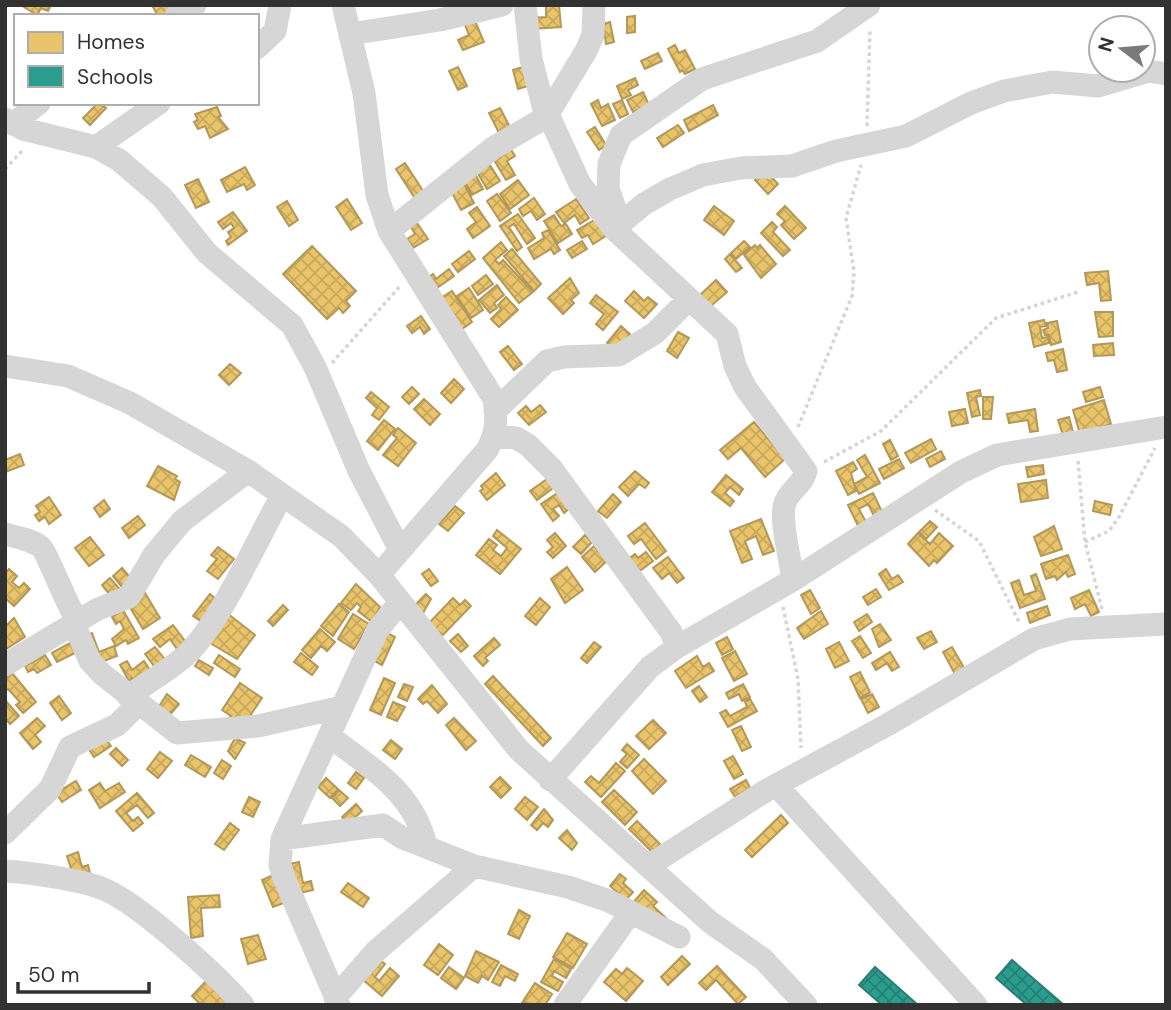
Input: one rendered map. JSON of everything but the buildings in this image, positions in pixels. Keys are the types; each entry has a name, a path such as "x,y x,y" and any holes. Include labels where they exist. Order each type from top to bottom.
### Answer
{"street":[{"path":"179,14 195,5"},
{"path":"259,46 275,31 280,5"},
{"path":"342,5 364,93 377,195 389,232 494,398 495,411 495,436 486,450 379,575"},
{"path":"350,34 440,20 502,5"},
{"path":"525,5 531,59 547,115 580,184 617,227 727,334 735,366 745,387 806,471 803,482 788,496 784,511 786,584"},
{"path":"389,232 473,162 547,115 593,35 594,5"},
{"path":"617,227 608,188 609,164 621,135 702,79 817,41 869,6"},
{"path":"617,227 644,204 703,175 741,168 792,166 866,144 906,136 971,103 1004,91 1052,82 1098,86 1149,71 1166,74"},
{"path":"9,122 36,105"},
{"path":"96,146 156,105"},
{"path":"9,122 96,146 119,160 162,197 207,253 292,325 320,378 359,471 400,550"},
{"path":"495,411 547,362 564,357 619,355 654,333 690,299"},
{"path":"5,366 68,376 130,403 248,471 341,536 379,575 519,750 710,922 763,960 806,1005"},
{"path":"550,780 650,667 677,647 786,584 961,472 997,455 1166,427"},
{"path":"495,436 516,438 528,445 552,469 671,632 677,647"},
{"path":"5,665 98,608 129,597 154,555 182,521 248,471"},
{"path":"5,833 50,789 70,747 117,725 133,700 196,645 221,607 282,495"},
{"path":"5,534 35,543 47,553 59,589 90,661 171,730 186,733 213,728 258,726 342,707"},
{"path":"337,1002 280,865 282,839 377,631 400,602"},
{"path":"649,866 776,785 1028,642 1070,629 1166,624"},
{"path":"329,736 376,771 407,802 418,817 426,846"},
{"path":"776,785 976,1005"},
{"path":"282,839 377,824 474,866 568,887 631,912 679,937"},
{"path":"5,855 15,872 100,887 115,895 173,939 243,1005"},
{"path":"337,1002 375,952 474,866"},
{"path":"565,1005 631,912"}],"path":[{"path":"788,447 815,390 832,338 852,296 854,272 846,218 866,144 871,43 869,6"},
{"path":"320,378 413,273"},
{"path":"806,471 881,430 996,318 1040,301 1078,292"},
{"path":"1085,542 1109,531 1119,517 1166,427"},
{"path":"1076,442 1085,542 1107,626"},
{"path":"922,496 948,522 979,541 1011,599 1028,642"},
{"path":"786,584 798,679 803,770"}]}
